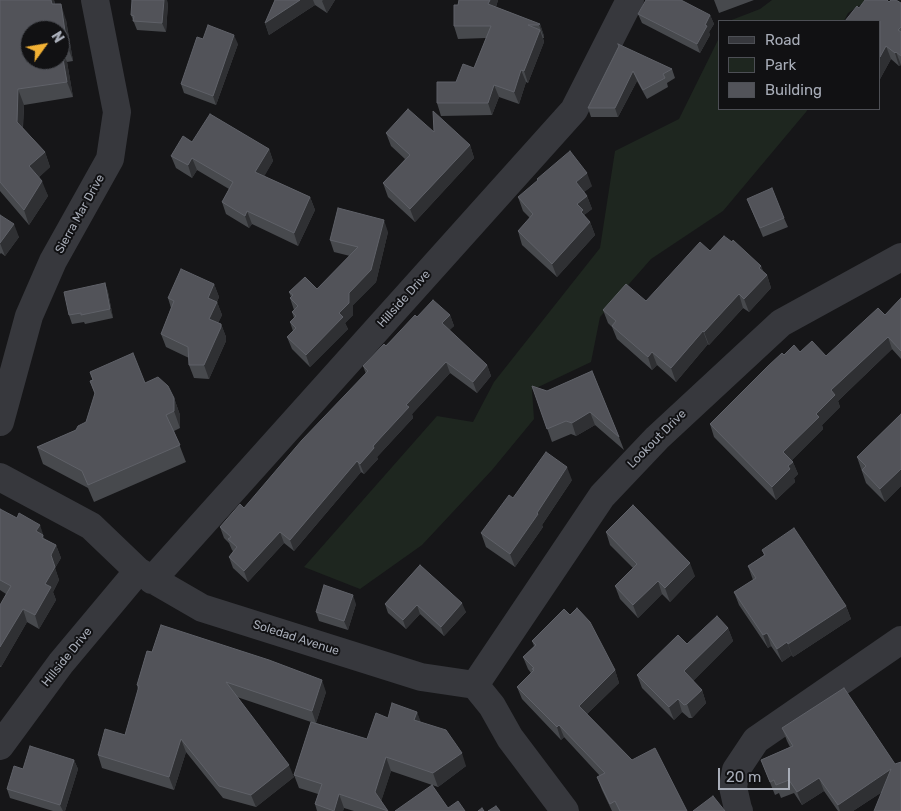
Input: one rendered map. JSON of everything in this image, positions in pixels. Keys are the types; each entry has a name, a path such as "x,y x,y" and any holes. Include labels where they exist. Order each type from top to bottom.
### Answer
{"street":[{"name":"Sierra Mar Drive","path":"0,422 29,316 53,261 110,159 117,112 95,0"},
{"name":"Hillside Drive","path":"0,746 61,663 145,576 574,110 630,0"},
{"name":"Lookout Drive","path":"475,684 602,496 656,438 782,323 901,257"},
{"name":"Soledad Avenue","path":"0,477 91,526 145,576 202,608 421,677 475,684"},
{"path":"739,811 733,788 736,770 756,740 901,640"},
{"path":"475,684 492,706 510,738 565,811"}],"green space":[{"path":"772,0 868,0 848,13 844,20 732,20 760,9"},
{"path":"718,40 718,110 807,110 723,211 651,259 600,317 591,362 532,390 534,419 492,470 422,545 360,589 304,567 437,416 473,422 494,382 600,248 615,151 679,119"}],"building":[{"path":"0,0 51,0 52,4 61,4 63,20 20,20 20,70 65,70 67,82 18,89 17,122 45,152 29,166 42,181 24,210 0,182"},
{"path":"132,0 164,0 162,23 133,21 134,16 131,15"},
{"path":"275,0 300,0 265,23"},
{"path":"459,0 490,0 488,4 540,24 528,25 540,30 524,71 521,70 514,92 494,85 488,103 437,103 437,82 456,82 463,64 474,68 491,26 454,26 454,5 458,5"},
{"path":"646,0 681,0 710,15 705,25 707,26 697,44 638,14"},
{"path":"865,0 887,0 889,2 896,0 901,3 901,27 898,30 901,32 901,56 886,46 881,55 881,20 846,20 857,6 859,8"},
{"path":"208,25 234,35 213,96 181,84 197,37 203,39"},
{"path":"618,44 672,69 663,74 665,78 643,90 633,71 615,108 588,108 619,46"},
{"path":"408,109 434,132 433,111 470,145 410,209 383,183 410,155 386,133"},
{"path":"210,114 269,149 255,172 310,197 294,233 247,211 245,216 222,202 233,182 192,158 188,165 171,156 183,136 192,142"},
{"path":"570,151 587,173 576,182 587,196 577,204 590,222 552,264 518,231 533,214 518,197"},
{"path":"772,188 784,218 760,228 747,199"},
{"path":"338,208 384,220 371,270 349,293 349,303 339,313 343,317 306,355 287,337 296,328 290,322 296,316 292,312 298,306 290,298 293,295 289,292 305,277 317,289 358,247 330,240"},
{"path":"0,215 14,224 0,243"},
{"path":"724,236 732,242 733,240 761,266 759,268 767,275 744,299 739,294 671,368 652,352 648,357 612,326 616,321 603,310 626,284 646,301 700,242 710,251"},
{"path":"181,269 214,284 208,298 217,302 209,319 221,324 221,327 204,365 189,365 188,347 161,334 174,301 168,298"},
{"path":"105,283 110,309 81,315 81,313 69,315 64,292"},
{"path":"901,298 901,351 888,337 831,390 835,395 816,414 819,417 783,452 793,462 788,466 790,469 772,487 710,424 768,366 794,345 800,352 812,341 826,356 878,308 885,315"},
{"path":"433,300 450,315 442,323 487,365 473,382 446,362 406,405 409,407 373,446 374,448 360,464 357,461 290,540 280,532 244,571 229,557 237,547 228,539 231,537 220,527 240,504 244,508 302,440 368,371 363,366 384,344 386,346 415,315 417,317"},
{"path":"133,353 145,383 158,377 168,386 174,398 174,411 166,415 180,445 88,485 82,471 37,447 76,430 78,426 86,422 95,393 90,381 93,380 90,372"},
{"path":"592,371 619,437 590,412 572,423 566,421 547,429 532,386 547,391"},
{"path":"901,414 901,469 880,489 862,470 866,466 857,457"},
{"path":"546,452 567,467 510,554 481,533 509,495 513,498"},
{"path":"633,505 690,563 665,588 658,581 633,605 615,586 637,564 606,532"},
{"path":"0,509 17,518 19,513 40,525 36,531 43,535 42,538 56,545 51,555 55,567 45,584 51,587 35,615 23,609 0,647 0,605 11,586 0,580"},
{"path":"794,528 846,606 788,644 787,642 777,649 767,633 763,635 734,592 756,578 748,566 765,555 762,550"},
{"path":"420,565 462,603 441,627 417,605 403,620 385,604"},
{"path":"324,585 353,595 344,621 316,612"},
{"path":"577,608 590,622 615,670 579,706 632,760 655,748 687,811 620,811 615,801 610,804 597,777 605,773 559,725 557,727 517,687 534,670 523,657 536,645 532,641 564,609 570,615"},
{"path":"717,616 728,628 684,671 702,690 687,704 684,705 678,699 669,707 637,675 678,635 687,644"},
{"path":"161,625 269,660 322,680 312,711 226,682 289,765 251,795 219,786 181,739 169,777 98,755 105,729 125,735 147,651 152,652"},
{"path":"844,688 895,764 901,762 901,811 874,811 891,769 838,805 819,778 797,792 789,780 776,785 774,780 770,782 761,760 793,746 782,728"},
{"path":"392,703 417,712 414,720 446,730 462,753 433,773 386,757 375,792 388,811 339,794 334,811 315,804 322,784 294,775 311,722 367,739 376,713 388,718"},
{"path":"30,746 74,760 60,805 7,789 14,766 23,769"},
{"path":"432,785 448,808 458,801 465,811 395,811"},
{"path":"713,796 725,811 693,811"},
{"path":"496,806 500,811 488,811"}]}
